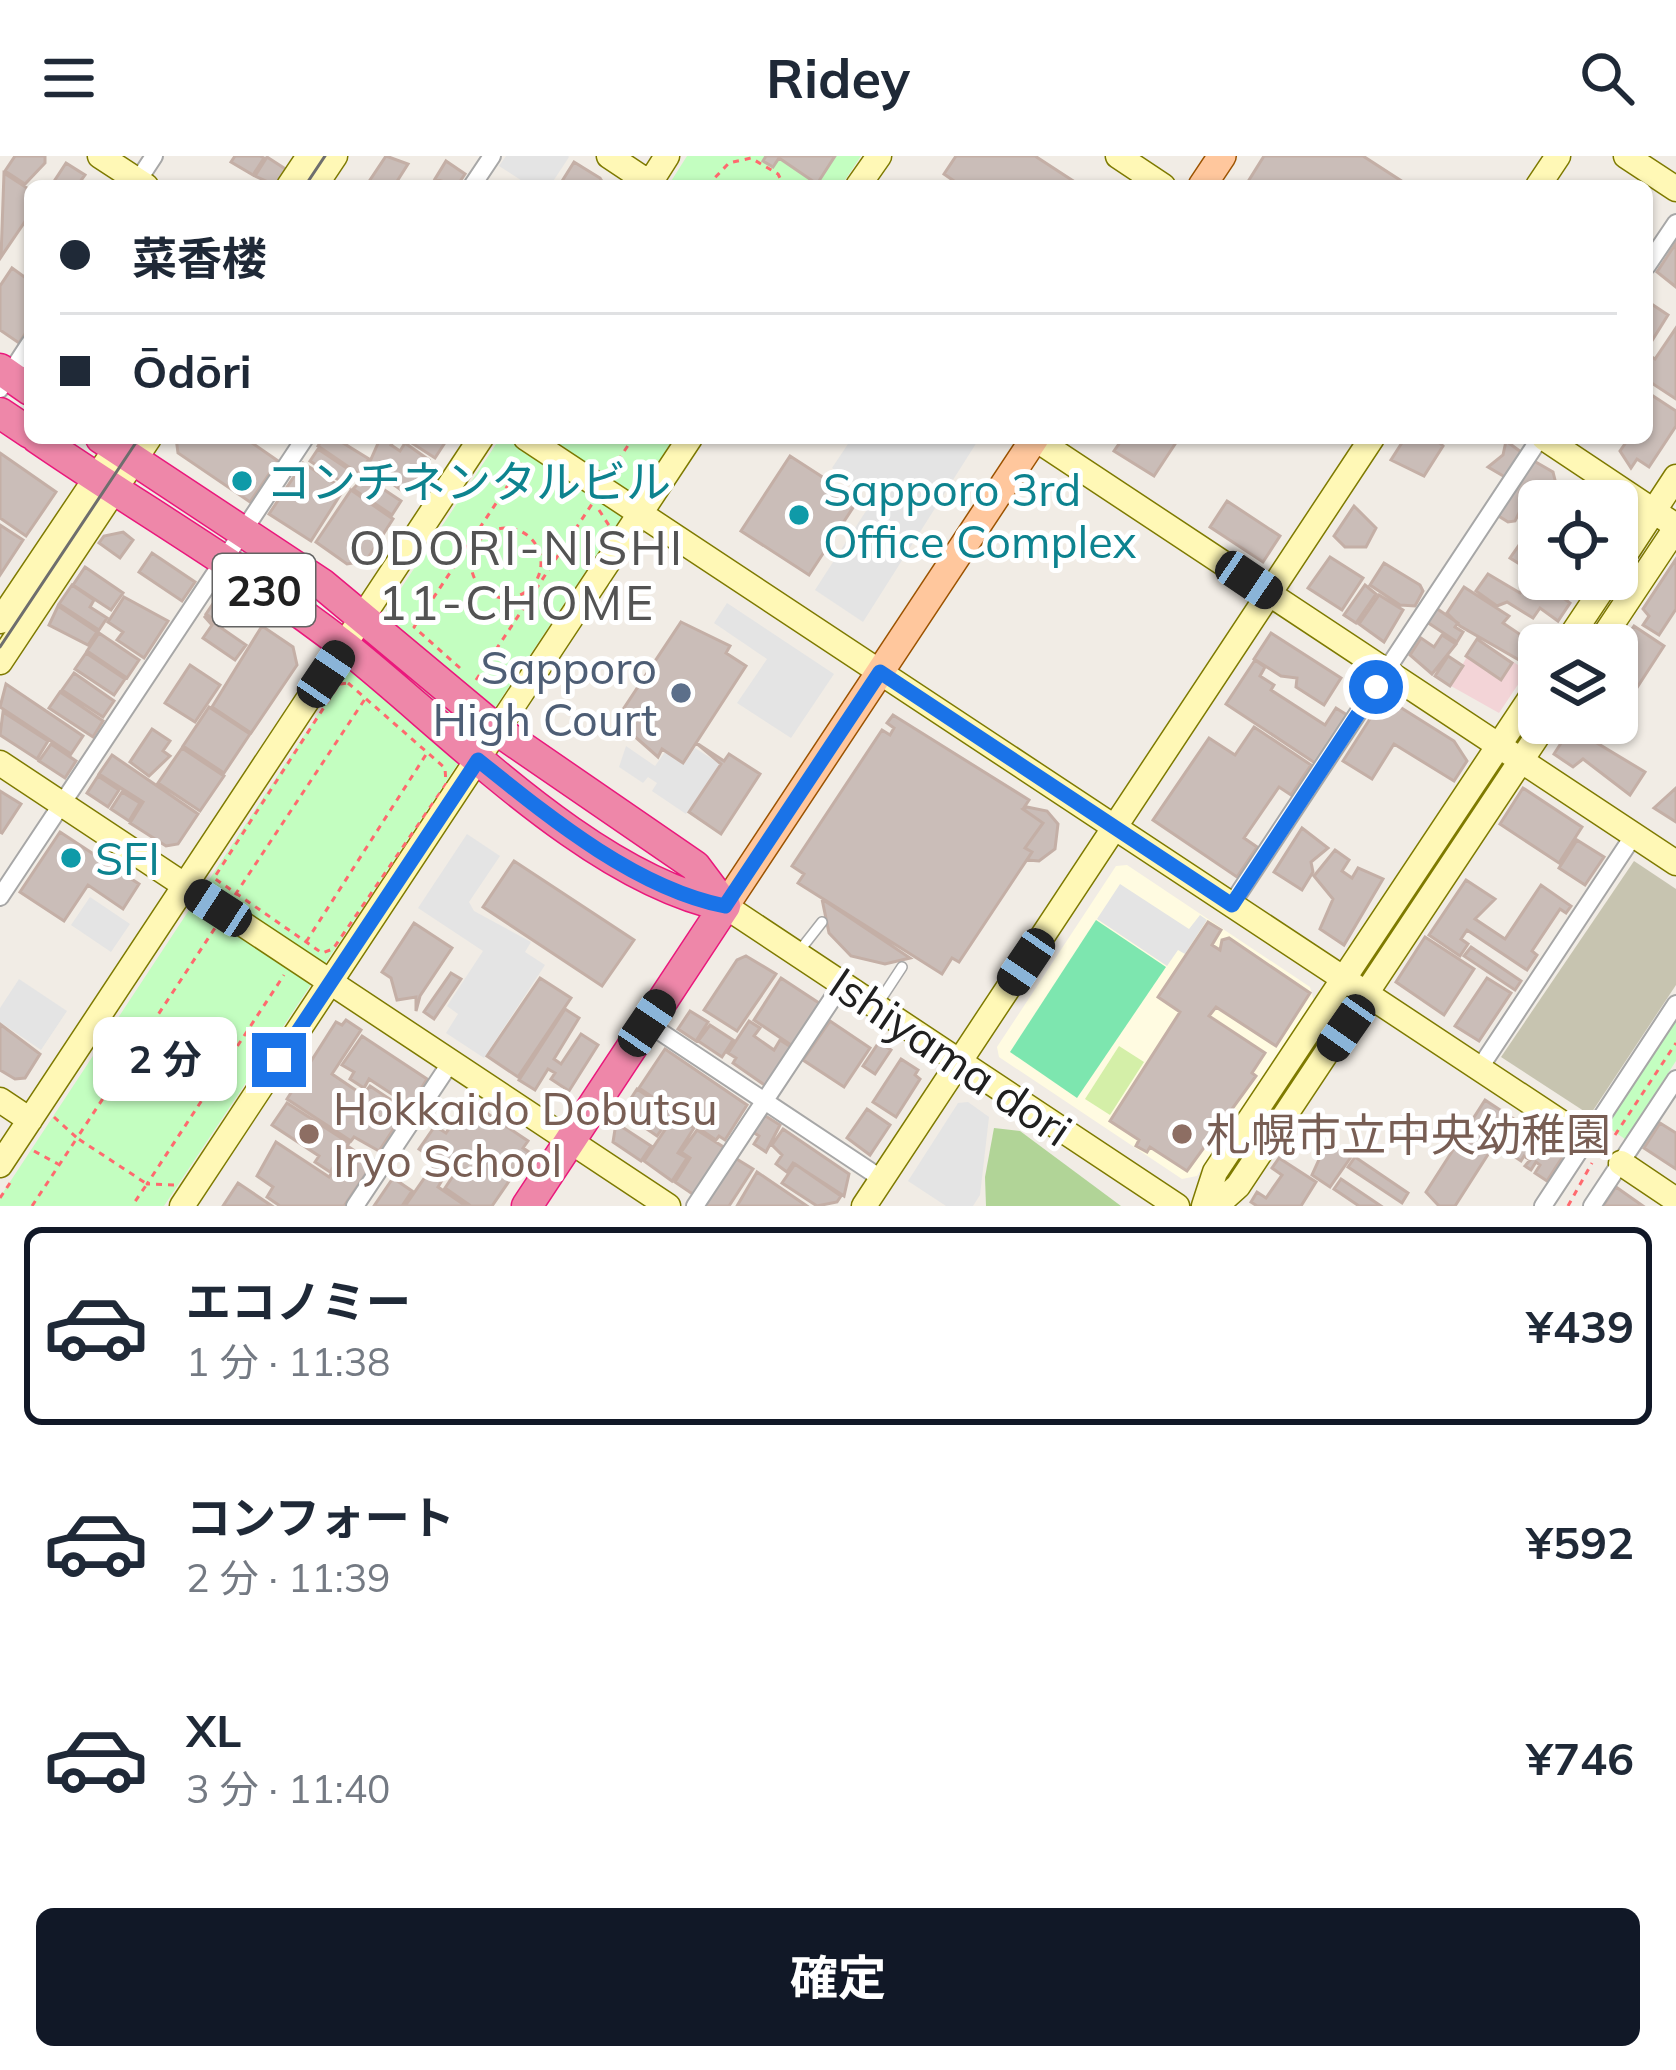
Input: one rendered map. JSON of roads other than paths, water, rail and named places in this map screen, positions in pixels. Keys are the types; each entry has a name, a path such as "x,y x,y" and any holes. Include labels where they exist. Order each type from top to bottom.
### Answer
{"highway":[{"name":"230","path":"45,444 344,646 518,793 675,896 725,906"},
{"name":"230","path":"125,444 364,616 497,730 695,866 725,906"},
{"path":"526,1206 725,906"}],"main road":[{"path":"725,906 1031,444"}],"street":[{"path":"100,156 133,180"},
{"path":"609,156 643,180"},
{"path":"1118,156 1154,180"},
{"path":"1626,156 1676,189"},
{"path":"1653,257 1676,223"},
{"path":"10,381 24,354"},
{"path":"0,662 125,444"},
{"path":"0,898 301,444"},
{"path":"0,1165 42,1118 184,886 478,444"},
{"path":"178,1196 330,982 686,444"},
{"path":"1044,444 1676,863"},
{"path":"864,1206 1368,444"},
{"path":"1232,905 1538,444"},
{"path":"1551,444 1676,527 1612,624"},
{"path":"525,449 640,514 1676,1199"},
{"path":"1638,535 1676,477"},
{"path":"0,621 105,484"},
{"path":"1204,1206 1215,1172 1518,717"},
{"path":"1216,1206 1238,1186 1532,744"},
{"path":"0,763 668,1206"},
{"path":"1479,1070 1634,835"},
{"name":"Ishiyama dori","path":"725,906 1177,1206"},
{"path":"695,1206 842,984"},
{"path":"1592,1206 1603,1150 1676,1004"},
{"path":"647,1023 882,1179"},
{"path":"355,1206 451,1062"},
{"path":"1543,1206 1676,1079"},
{"path":"0,1100 42,1118"}],"lane":[{"path":"797,955 822,922"},
{"path":"876,1007 902,967"}],"tram line":[{"path":"309,180 325,156"},
{"path":"0,647 135,444"}],"place":[{"name":"コンチネンタルビル","path":"242,481"},
{"name":"Sapporo 3rd Office Complex","path":"799,515"},
{"name":"Sapporo High Court","path":"681,693"},
{"name":"SFI","path":"71,858"},
{"name":"Hokkaido Dobutsu Iryo School","path":"309,1134"},
{"name":"札幌市立中央幼稚園","path":"1182,1134"}],"district":[{"name":"ODORI-NISHI 11-CHOME","path":"517,574"}]}
